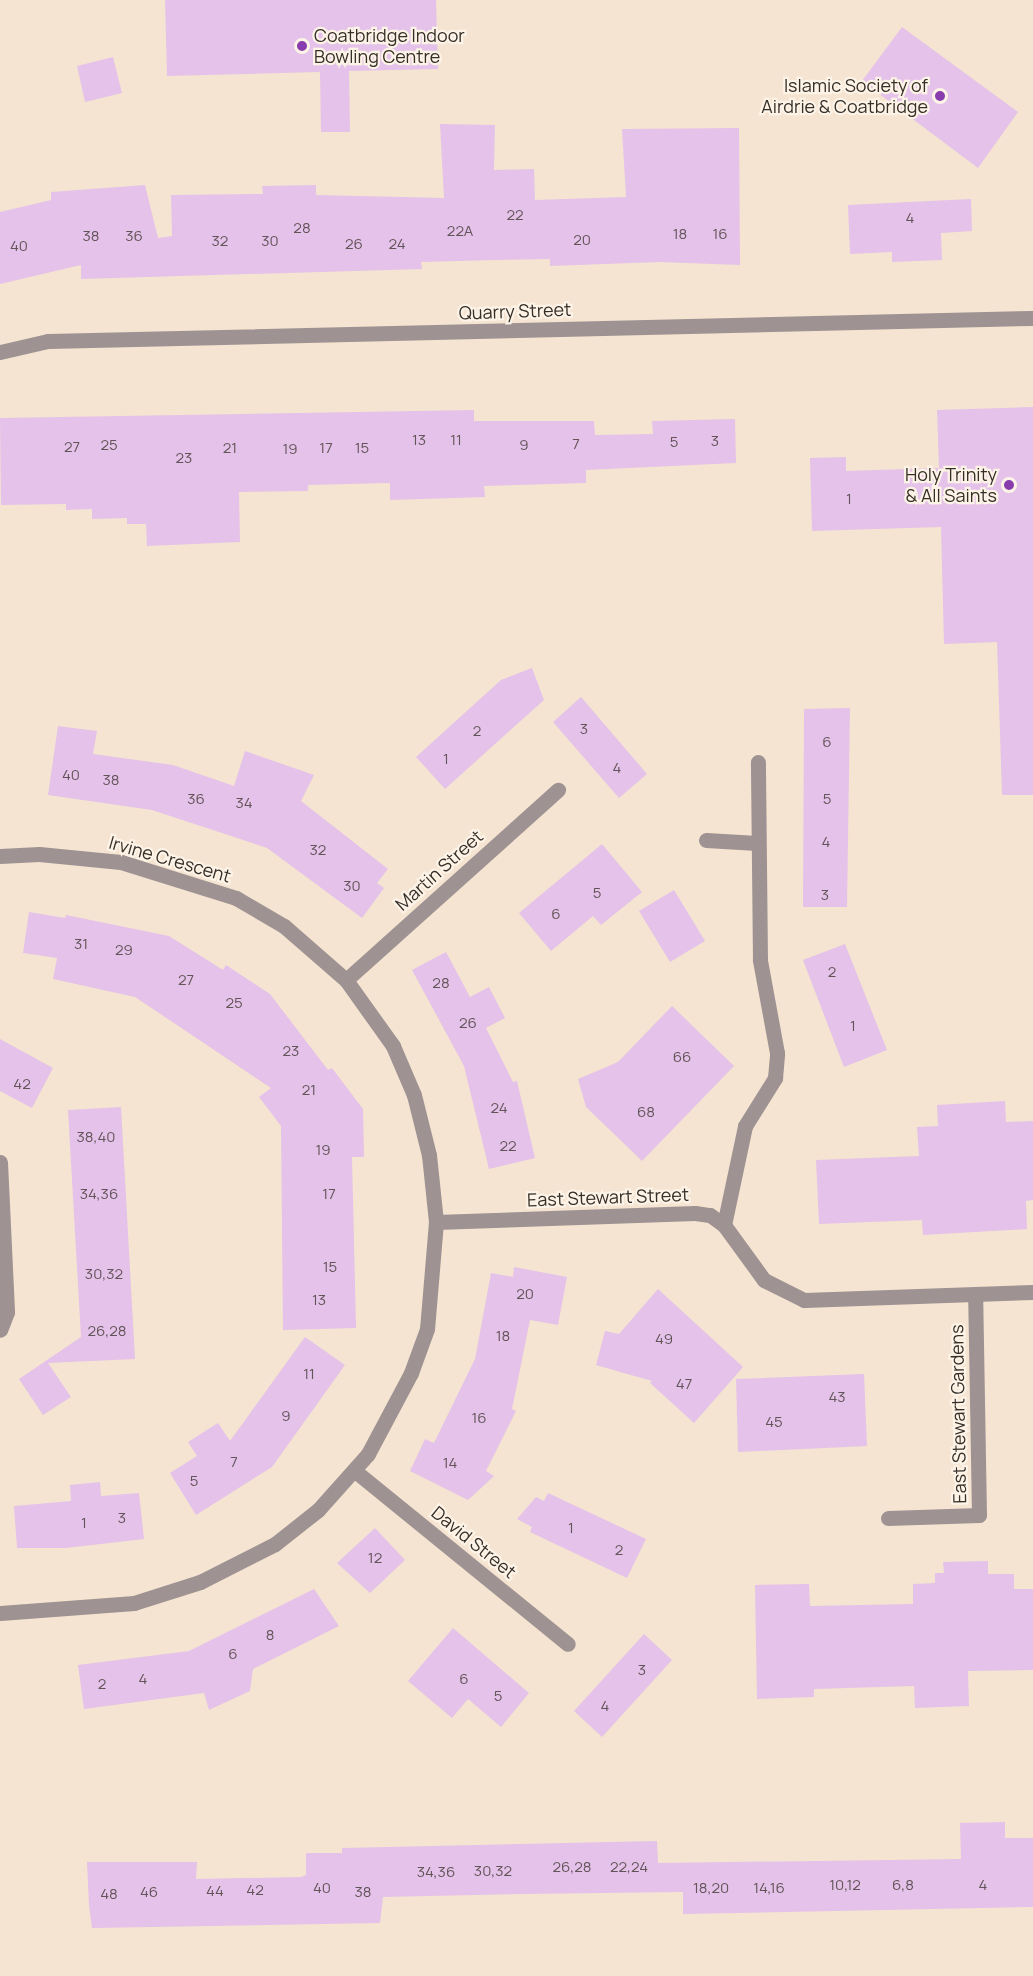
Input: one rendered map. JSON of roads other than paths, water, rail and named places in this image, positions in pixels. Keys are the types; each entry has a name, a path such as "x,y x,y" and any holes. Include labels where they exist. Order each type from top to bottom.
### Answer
{"street":[{"name":"Quarry Street","path":"0,352 48,341 1033,318"},
{"path":"758,762 757,843 760,960 777,1053 775,1078 746,1126 724,1225 764,1281 804,1300 1033,1292"},
{"name":"Martin Street","path":"346,980 558,790"},
{"path":"706,840 757,843"},
{"name":"Irvine Crescent","path":"0,856 49,855 121,862 236,898 284,926 346,980 393,1046 414,1095 429,1155 436,1222 427,1329 388,1422 355,1471 318,1510 275,1544 200,1582 134,1603 0,1613"},
{"path":"0,1162 7,1312 0,1330"},
{"name":"East Stewart Street","path":"436,1222 695,1213 710,1215 724,1225"},
{"name":"East Stewart Gardens","path":"888,1518 979,1515 975,1294"},
{"name":"David Street","path":"355,1471 568,1644"}],"place":[{"name":"Coatbridge Indoor Bowling Centre","path":"302,46"},
{"name":"Islamic Society of Airdrie & Coatbridge","path":"940,96"},
{"name":"Holy Trinity & All Saints","path":"1009,485"}]}
